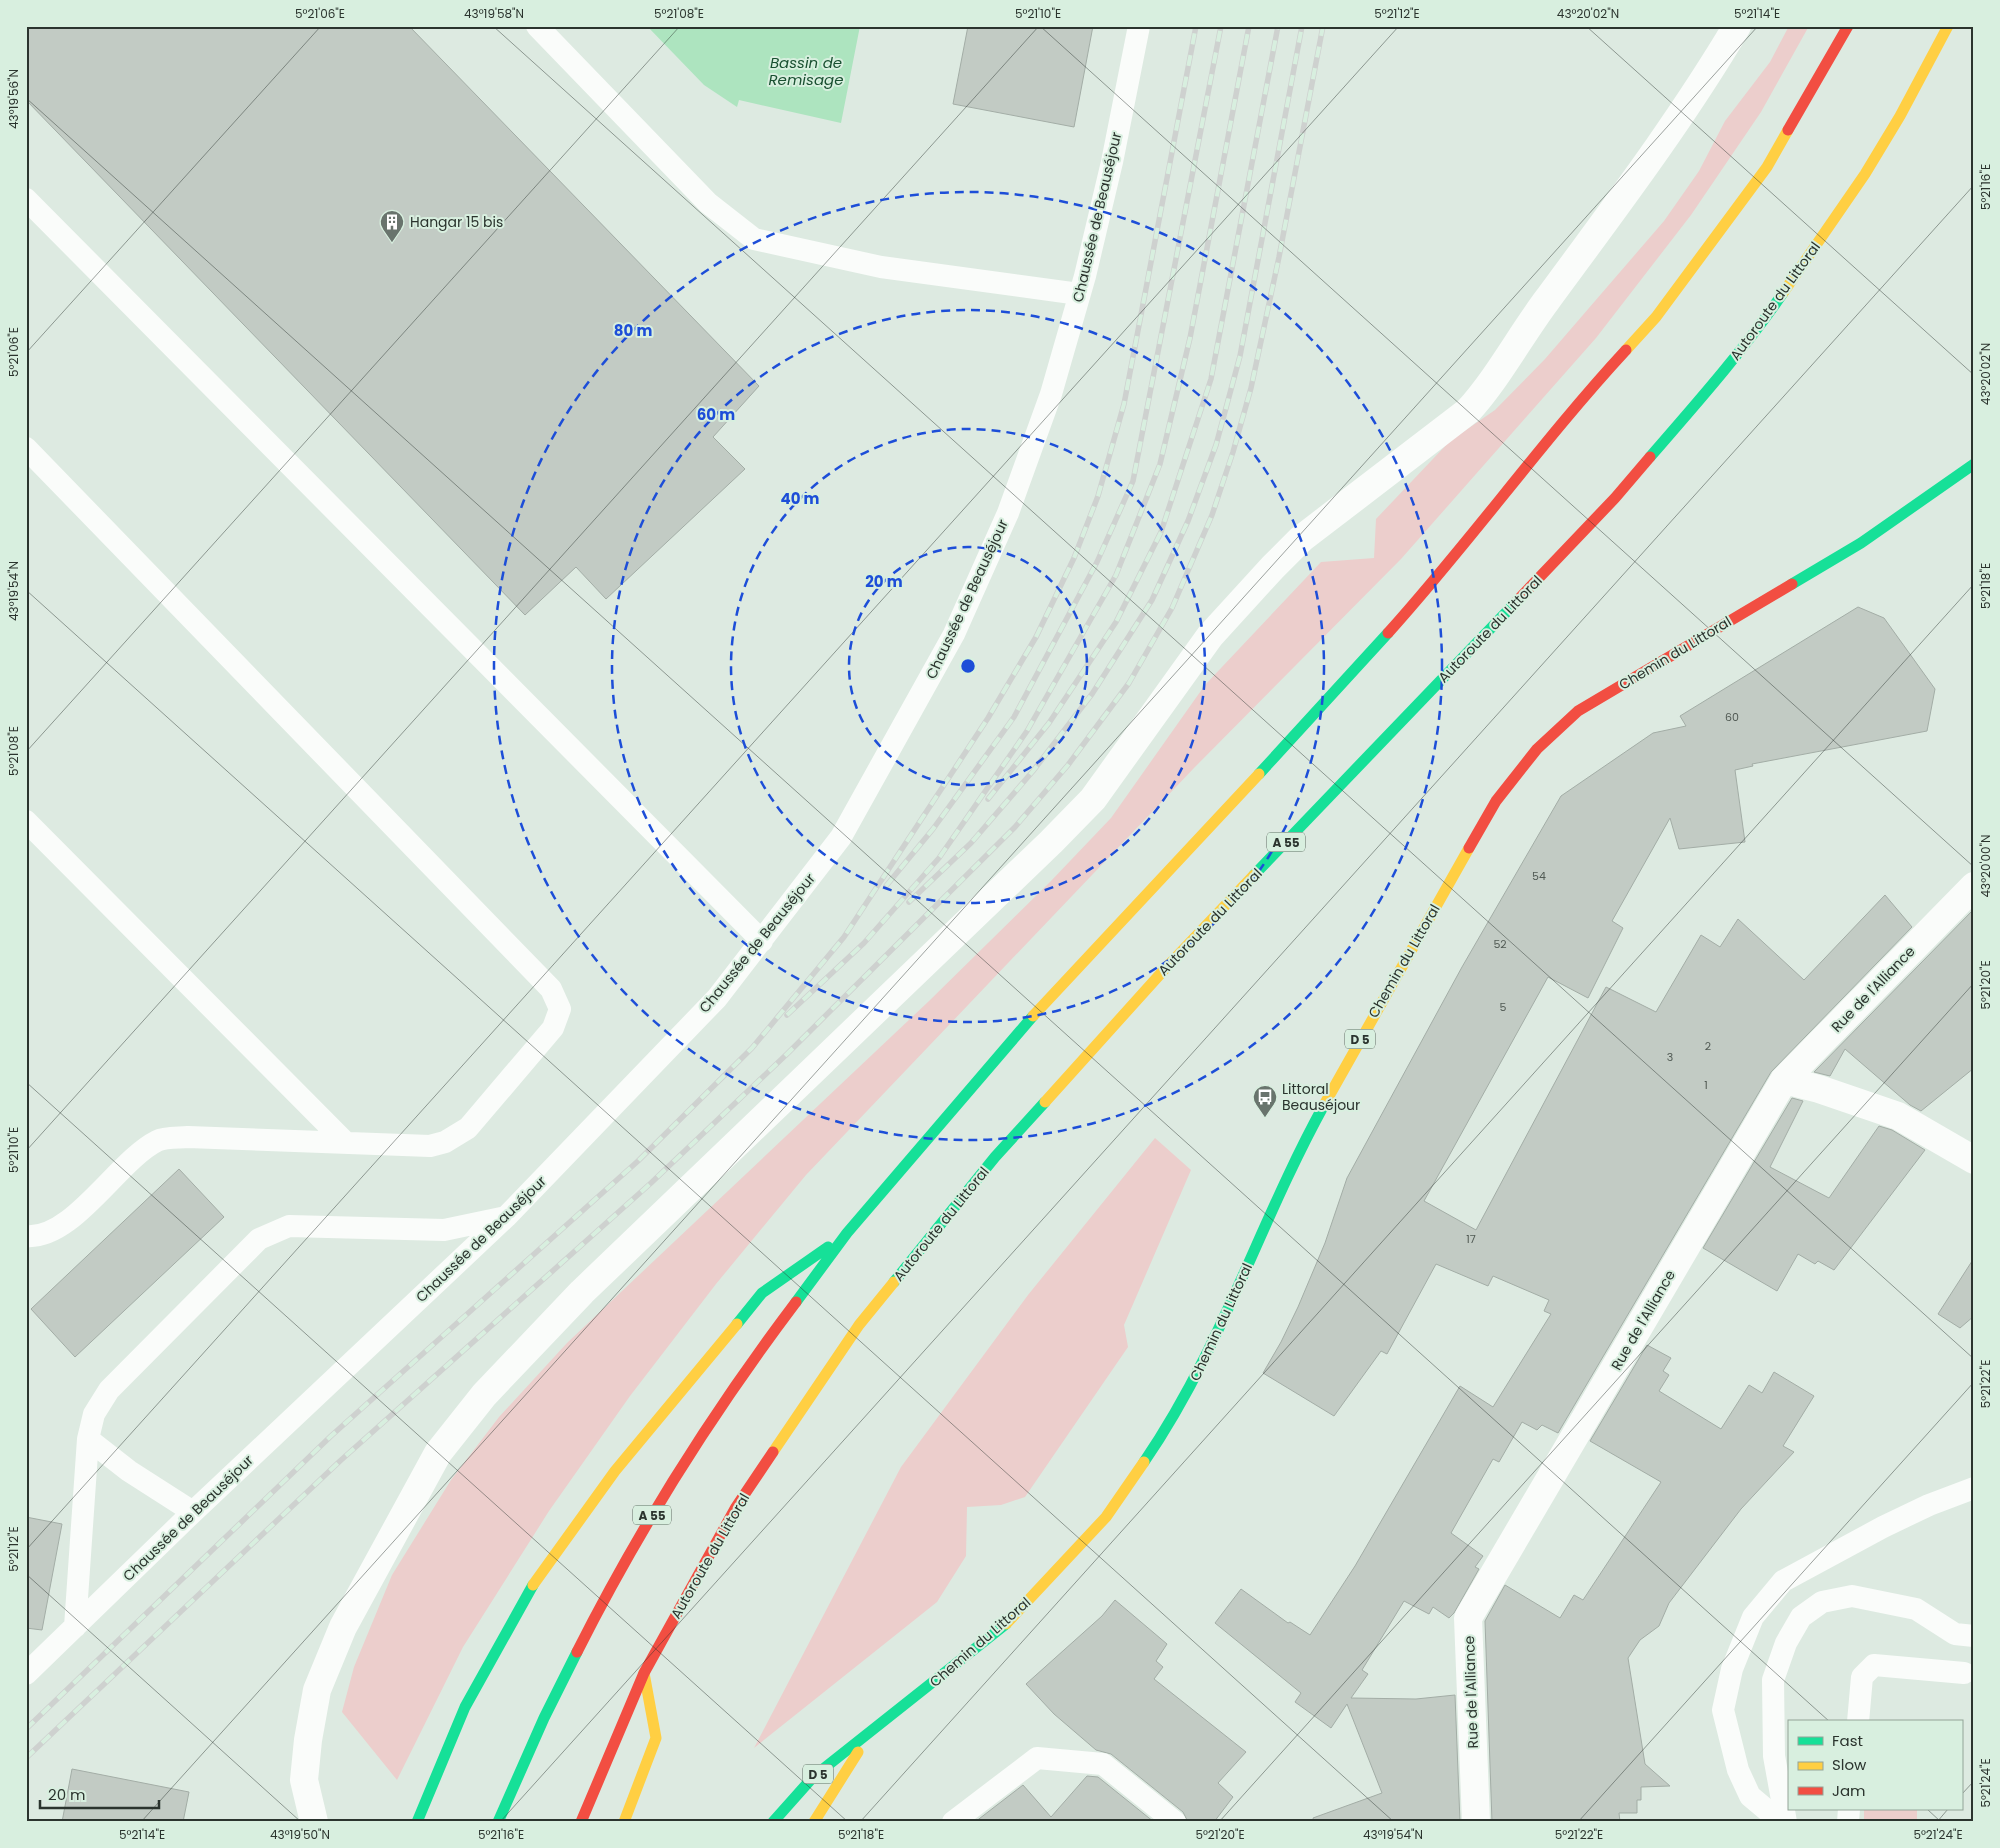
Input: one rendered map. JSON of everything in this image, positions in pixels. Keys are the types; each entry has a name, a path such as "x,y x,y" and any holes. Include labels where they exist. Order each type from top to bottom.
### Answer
{"main road":[{"name":"A 55","path":"498,1822 544,1718 615,1577 695,1445 767,1340 848,1233 1042,1005 1314,716 1418,600 1517,481 1577,403 1656,317 1767,167 1848,26"},
{"name":"Autoroute du Littoral","path":"581,1822 644,1673 736,1507 859,1325 995,1157 1156,978 1615,498 1712,386 1761,325 1865,174 1904,109 1948,26"},
{"name":"Chemin du Littoral","path":"773,1822 813,1777 870,1734 1013,1618 1106,1517 1162,1436 1210,1350 1298,1152 1324,1103 1496,801 1537,749 1578,712 1861,543 1974,464"},
{"path":"418,1817 465,1707 535,1582 615,1471 762,1293 848,1233"},
{"path":"624,1822 656,1738 644,1673"},
{"name":"Chemin du Littoral","path":"814,1822 870,1734"}],"street":[{"path":"314,1822 304,1780 308,1740 317,1690 343,1626 405,1512 438,1453 478,1402 589,1285 1051,842 1093,799 1210,636 1273,566 1301,539 1468,411 1482,396 1523,332 1659,148 1737,26"},
{"name":"Rue de l'Alliance","path":"1476,1822 1468,1618 1784,1080 1974,886"},
{"path":"1784,1080 1819,1089 1898,1116 1974,1160"}],"lane":[{"path":"537,26 708,203 754,239 881,267 1079,294"},
{"name":"Chaussée de Beauséjour","path":"26,1674 193,1512 506,1217 717,998 841,837 954,634 1008,513 1051,394 1079,294 1112,162 1139,26"},
{"path":"26,199 762,940"},
{"path":"26,448 551,989 560,1009 553,1028 468,1128 445,1142 430,1146 188,1136 158,1140 134,1159 63,1225 41,1236 26,1236"},
{"path":"26,821 345,1142"},
{"path":"75,1627 88,1439 94,1414 109,1390 259,1239 289,1226 444,1230 506,1217"},
{"path":"88,1439 129,1471 193,1512"},
{"path":"1780,1822 1750,1796 1738,1770 1724,1710 1732,1669 1753,1617 1783,1581 1797,1572 1930,1504 1974,1488"},
{"path":"1786,1822 1774,1756 1773,1680 1786,1643 1801,1617 1822,1602 1852,1596 1916,1609 1955,1634 1974,1636"},
{"path":"1858,1720 1862,1677 1874,1665 1964,1674"},
{"path":"953,1822 1037,1758 1102,1764 1175,1822"}],"shaded area":[{"path":"1789,26 1809,26 1761,112 1691,215 1596,338 1401,559 1194,768 806,1175 716,1284 630,1396 549,1511 463,1647 397,1780 342,1712 354,1667 392,1575 451,1480 499,1417 567,1343 929,1001 1050,882 1111,818 1205,685 1321,562 1374,558 1376,519 1450,441 1495,410 1545,359 1664,221 1699,171 1725,121 1770,62"},
{"path":"1155,1138 1191,1170 1124,1325 1128,1347 1025,1497 1001,1505 967,1507 966,1556 937,1602 754,1748 901,1467 1028,1295"},
{"path":"1864,1810 1917,1810 1917,1822 1864,1822"}],"water":[{"name":"Bassin de Remisage","path":"647,26 860,26 841,123 739,100 737,107 704,85"}],"building":[{"name":"Hangar 15 bis","path":"26,26 409,26 759,386 713,437 745,469 606,599 576,567 525,615 26,100"},
{"path":"968,26 1093,26 1074,127 953,104"},
{"path":"1858,607 1884,618 1935,689 1927,731 1752,764 1753,766 1735,770 1745,842 1679,849 1670,818 1612,921 1623,928 1588,998 1548,977 1424,1201 1476,1230 1606,987 1656,1012 1701,935 1720,947 1738,919 1804,980 1885,895 1912,927 1771,1072 1558,1433 1542,1425 1537,1430 1522,1422 1499,1462 1493,1459 1451,1533 1483,1556 1475,1567 1479,1569 1454,1613 1449,1618 1433,1607 1429,1614 1404,1601 1362,1670 1368,1674 1351,1698 1416,1699 1455,1695 1460,1822 1314,1822 1313,1818 1382,1793 1347,1704 1331,1728 1295,1702 1301,1693 1215,1623 1241,1589 1288,1623 1290,1622 1310,1635 1355,1566 1460,1386 1493,1407 1551,1314 1544,1311 1549,1300 1493,1276 1488,1286 1436,1264 1387,1354 1381,1351 1334,1416 1263,1373 1298,1307 1325,1243 1347,1178 1462,967 1561,796 1653,733 1686,726 1680,716"},
{"path":"1974,909 1974,1068 1921,1111 1910,1105 1845,1049 1830,1076 1814,1072"},
{"path":"1792,1098 1803,1101 1770,1167 1829,1198 1879,1126 1892,1130 1925,1150 1834,1270 1818,1261 1815,1264 1798,1254 1777,1291 1703,1248"},
{"path":"179,1169 224,1217 75,1357 31,1309"},
{"path":"1974,1258 1974,1316 1960,1328 1938,1314"},
{"path":"1647,1345 1671,1358 1663,1371 1669,1375 1659,1391 1721,1429 1749,1385 1762,1393 1774,1372 1814,1396 1783,1446 1794,1452 1741,1509 1669,1603 1659,1626 1640,1640 1628,1658 1645,1764 1670,1786 1641,1787 1641,1800 1637,1800 1637,1813 1619,1813 1620,1822 1492,1822 1485,1621 1505,1585 1560,1618 1574,1595 1583,1600 1661,1482 1590,1441"},
{"path":"26,1517 62,1524 42,1630 26,1628"},
{"path":"1115,1600 1167,1644 1156,1661 1163,1667 1154,1679 1246,1752 1218,1783 1233,1797 1214,1822 1188,1822 1183,1812 1111,1754 1096,1750 1054,1714 1026,1684 1102,1616"},
{"path":"72,1769 189,1792 183,1822 62,1822"},
{"path":"1087,1776 1098,1777 1154,1822 975,1822 1023,1785 1051,1817"}],"railway":[{"path":"26,1729 331,1436 638,1161 752,1048 844,937 988,718 1036,637 1074,558 1098,496 1124,404 1196,26"},
{"path":"886,886 933,829 1014,717 1097,562 1133,481 1221,26"},
{"path":"787,1015 864,943 939,858 1027,731 1116,575 1160,464 1190,338 1249,26"},
{"path":"988,799 1049,723 1116,622 1161,532 1211,379 1278,26"},
{"path":"909,902 971,843 1033,771 1092,694 1152,600 1188,521 1216,445 1240,356 1302,26"},
{"path":"26,1758 340,1461 651,1183 788,1053 1015,827 1068,765 1129,683 1172,608 1212,515 1233,452 1251,388 1279,257 1323,26"}],"traffic: fast":[{"path":"1650,457 1702,397 1768,315 1783,293"},
{"path":"1792,584 1861,543 1974,464"},
{"path":"1254,875 1516,602"},
{"path":"1259,774 1388,633"},
{"path":"796,1302 847,1233 1033,1016"},
{"path":"894,1282 995,1157 1045,1102"},
{"path":"1144,1462 1171,1419 1218,1331 1279,1195 1324,1105"},
{"path":"737,1324 762,1293 828,1247"},
{"path":"417,1822 465,1707 533,1585"},
{"path":"773,1822 813,1777 1006,1624"},
{"path":"498,1822 544,1718 577,1652"}],"traffic: slow":[{"path":"1783,293 1865,174 1900,116 1948,26"},
{"path":"1626,350 1656,317 1767,167 1788,130"},
{"path":"1033,1016 1259,774"},
{"path":"1324,1105 1469,848"},
{"path":"1045,1102 1163,971 1254,875"},
{"path":"773,1452 859,1325 894,1282"},
{"path":"533,1585 615,1471 737,1324"},
{"path":"1006,1624 1106,1517 1144,1462"},
{"path":"624,1822 656,1738 644,1673"},
{"path":"814,1822 858,1752"}],"traffic: jam":[{"path":"1788,130 1848,26"},
{"path":"1388,633 1565,420 1626,350"},
{"path":"1516,602 1615,498 1650,457"},
{"path":"1469,848 1496,801 1537,749 1578,711 1792,584"},
{"path":"577,1652 626,1561 679,1472 735,1386 796,1302"},
{"path":"581,1822 644,1673 736,1507 773,1452"}],"place":[{"name":"Hangar 15 bis","path":"392,243"},
{"name":"Littoral Beauséjour","path":"1265,1118"}]}
